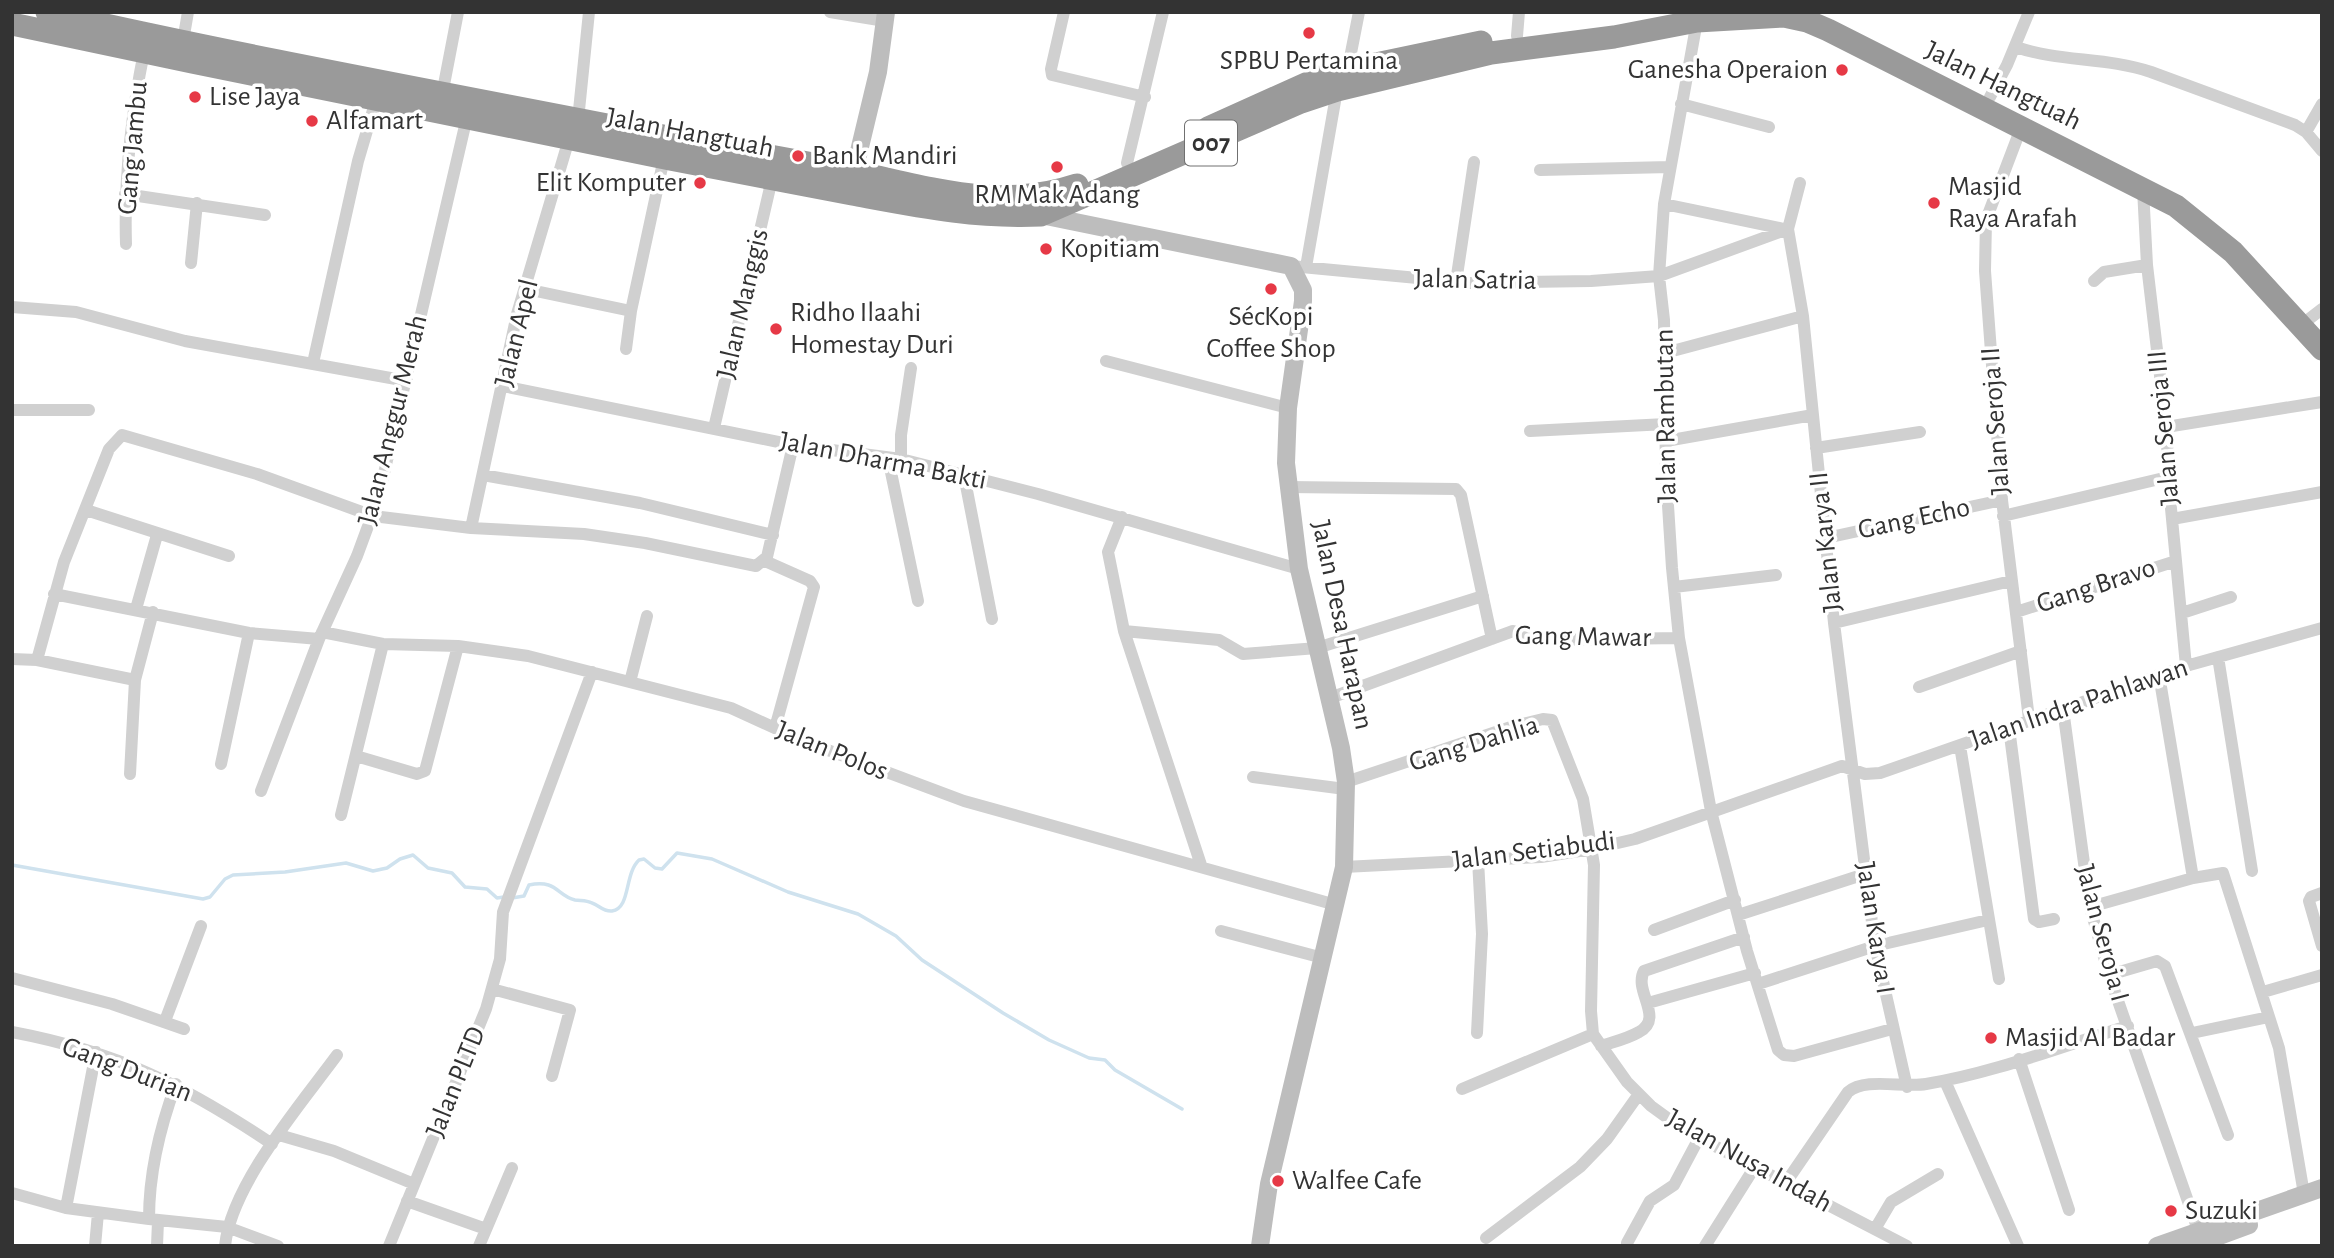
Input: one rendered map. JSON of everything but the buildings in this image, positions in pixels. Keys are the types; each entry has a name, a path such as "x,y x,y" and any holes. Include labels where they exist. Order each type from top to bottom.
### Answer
{"highway":[{"name":"Jalan Hangtuah","path":"47,12 144,52 376,100 467,117 854,172 984,198 1048,195 1079,185 1312,80 1348,68 1444,47 1517,36 1784,16 1807,20 2021,128 2099,159 2143,189 2176,206 2314,319"},
{"name":"Jalan Hangtuah","path":"12,24 183,41 442,95 664,158 980,216 1041,215 1337,90 1491,53 1614,29 1674,12"},
{"name":"Jalan Hangtuah","path":"1822,12 1990,97 2099,159 2208,212 2246,243 2314,319 2322,349"}],"street":[{"path":"183,41 188,12"},
{"path":"442,95 458,12"},
{"name":"Jalan Apel","path":"471,528 517,313 573,130 589,12"},
{"path":"830,12 885,16 878,72 854,172"},
{"path":"1064,12 1051,69 1052,75 1145,97"},
{"path":"1127,163 1145,97 1163,12"},
{"path":"1348,68 1359,12"},
{"path":"1517,36 1519,12"},
{"path":"1990,97 2016,47 2029,12"},
{"name":"Jalan Rambutan","path":"1697,21 1664,204 1659,276 1665,353 1666,441 1674,587 1679,638 1711,811 1744,937 1778,1050 1784,1055 1794,1056 1892,1029"},
{"path":"2016,47 2035,53 2132,66 2306,132 2322,151"},
{"name":"Gang Jambu","path":"126,244 125,194 133,106 144,52"},
{"path":"1041,215 1298,266 1337,90"},
{"path":"313,363 358,161 376,100"},
{"path":"1681,104 1769,127"},
{"path":"2306,132 2322,104"},
{"name":"Jalan Anggur Merah","path":"261,791 321,635 373,516 407,381 426,282 467,117"},
{"name":"Jalan Seroja II","path":"2021,128 1986,220 1985,271 2003,516 2029,719"},
{"path":"626,349 631,311 664,158"},
{"path":"1456,282 1474,162"},
{"path":"1540,170 1670,167"},
{"name":"Jalan Manggis","path":"714,428 772,179"},
{"path":"1664,204 1788,229 1800,183"},
{"name":"Jalan Seroja III","path":"2143,189 2147,265 2166,427 2168,477 2186,666"},
{"path":"125,194 265,215"},
{"path":"191,263 197,203"},
{"name":"Jalan Satria","path":"1298,266 1456,282 1591,281 1659,276 1788,229"},
{"name":"Jalan Karya II","path":"1788,229 1803,316 1834,623 1853,768"},
{"path":"2094,281 2104,272 2147,265"},
{"name":"Jalan Desa Harapan","path":"1259,1246 1269,1184 1344,867 1346,786 1330,698 1299,569 1286,463 1288,408 1303,301 1298,266"},
{"path":"526,289 631,311"},
{"path":"12,307 76,312 185,341 407,381"},
{"path":"1665,353 1803,316"},
{"path":"1106,361 1288,408"},
{"path":"911,368 895,459 918,601"},
{"name":"Jalan Dharma Bakti","path":"503,386 793,445 895,459 1122,517 1299,569"},
{"path":"2166,427 2322,402"},
{"path":"12,410 89,410"},
{"path":"1666,441 1813,415"},
{"path":"1530,431 1666,424"},
{"path":"1816,448 1920,432"},
{"path":"37,660 54,594 117,437 128,435 257,474 373,516 471,528 583,534 645,543 756,566 765,561 773,535 793,445"},
{"path":"483,475 640,503 773,535"},
{"path":"964,475 992,619"},
{"path":"2003,516 2168,477"},
{"path":"1289,487 1456,489 1461,495 1492,639"},
{"path":"2172,519 2322,492"},
{"name":"Gang Echo","path":"1826,538 2002,500"},
{"path":"86,510 229,556"},
{"path":"1122,517 1108,552 1124,631 1200,865"},
{"path":"136,609 157,535"},
{"path":"765,561 810,581 814,587 775,728"},
{"name":"Gang Bravo","path":"2016,612 2176,561"},
{"path":"1674,587 1776,575"},
{"path":"1834,623 2011,581"},
{"name":"Jalan Polos","path":"54,594 249,633 321,635 383,644 458,646 528,656 731,708 775,728 964,801 1336,905"},
{"path":"1124,631 1219,640 1243,654 1317,648 1483,596"},
{"path":"2182,613 2231,597"},
{"path":"130,774 135,680 153,612"},
{"path":"631,682 647,615"},
{"name":"Jalan Indra Pahlawan","path":"1839,767 1853,768 1871,775 2186,666 2322,628"},
{"name":"Gang Mawar","path":"1330,698 1517,631 1545,640 1679,638"},
{"path":"221,764 249,633"},
{"path":"341,815 383,644"},
{"path":"356,756 417,774 425,771 458,646"},
{"path":"1919,687 2021,651"},
{"path":"2218,657 2252,871"},
{"path":"12,659 37,660 135,680"},
{"name":"Jalan PLTD","path":"389,1246 492,989 500,959 503,912 592,672"},
{"path":"2159,675 2193,878"},
{"name":"Jalan Seroja I","path":"2063,709 2090,907 2109,975 2199,1241"},
{"name":"Gang Dahlia","path":"1346,786 1514,726 1548,719 1555,724 1583,799 1592,849"},
{"path":"2009,728 2034,919 2039,922 2054,919"},
{"path":"1960,746 1999,979"},
{"name":"Jalan Setiabudi","path":"1344,867 1478,860 1592,849 1635,839 1839,767"},
{"name":"Jalan Karya I","path":"1853,768 1875,946 1907,1087"},
{"path":"1253,777 1346,786"},
{"path":"1462,1088 1593,1034 1591,968 1595,880 1592,849"},
{"path":"1477,1033 1482,934 1478,860"},
{"path":"2090,907 2193,878 2223,873 2263,992 2278,1048 2304,1194"},
{"path":"1738,915 1865,874"},
{"path":"2322,893 2311,897 2309,901 2322,946"},
{"path":"1654,930 1735,900"},
{"path":"1648,1003 1988,920"},
{"path":"165,1021 201,926"},
{"path":"1221,931 1323,958"},
{"path":"1601,1046 1640,1032 1646,1026 1650,1010 1640,985 1644,971 1744,937"},
{"path":"2109,975 2157,961 2162,962 2174,985 2228,1135"},
{"path":"2263,992 2322,975"},
{"path":"12,978 165,1021 184,1029"},
{"path":"492,989 570,1010 552,1076"},
{"path":"2192,1033 2269,1017"},
{"path":"1787,1181 1852,1088 1862,1085 1907,1087 1945,1081 2128,1026"},
{"name":"Gang Durian","path":"12,1032 96,1052 176,1084 275,1140 334,1151 414,1185"},
{"name":"Jalan Nusa Indah","path":"1593,1034 1613,1065 1639,1094 1673,1122 1907,1246"},
{"path":"66,1208 96,1052"},
{"path":"225,1246 227,1227 275,1140 337,1055"},
{"path":"2019,1059 2069,1210"},
{"path":"1945,1081 2018,1246"},
{"path":"157,1246 153,1220 153,1165 164,1116 176,1084"},
{"path":"1486,1238 1580,1167 1607,1139 1639,1094"},
{"path":"1627,1243 1650,1201 1674,1185 1699,1138"},
{"path":"1705,1246 1756,1165"},
{"path":"479,1246 512,1168"},
{"path":"1875,1229 1891,1202 1938,1174"},
{"path":"2199,1241 2322,1188"},
{"path":"12,1193 66,1208 97,1213 227,1227 278,1246"},
{"path":"2157,1246 2199,1241 2322,1200"},
{"path":"407,1201 486,1229"},
{"path":"95,1246 97,1213"}],"waterway":[{"path":"512,898 524,896 529,885 545,884 569,898 590,902 612,911 622,904 631,873 639,860 644,859 655,868 662,869 677,853 712,859 788,892 858,914 896,936 922,960 1003,1013 1049,1040 1089,1058 1105,1060 1115,1070 1182,1109"},
{"path":"12,865 203,899 210,897 225,879 233,875 285,872 346,863 373,871 387,868 400,859 413,855 428,868 452,873 465,887 487,889 497,898 504,897"}],"place":[{"name":"SPBU Pertamina","path":"1309,33"},
{"name":"Ganesha Operaion","path":"1842,70"},
{"name":"Lise Jaya","path":"195,97"},
{"name":"Alfamart","path":"312,121"},
{"name":"Bank Mandiri","path":"798,156"},
{"name":"RM Mak Adang","path":"1057,167"},
{"name":"Elit Komputer","path":"700,183"},
{"name":"Masjid Raya Arafah","path":"1934,203"},
{"name":"Kopitiam","path":"1046,249"},
{"name":"SécKopi Coffee Shop","path":"1271,289"},
{"name":"Ridho Ilaahi Homestay Duri","path":"776,329"},
{"name":"Masjid Al Badar","path":"1991,1038"},
{"name":"Walfee Cafe","path":"1278,1181"},
{"name":"Suzuki","path":"2171,1211"}]}
